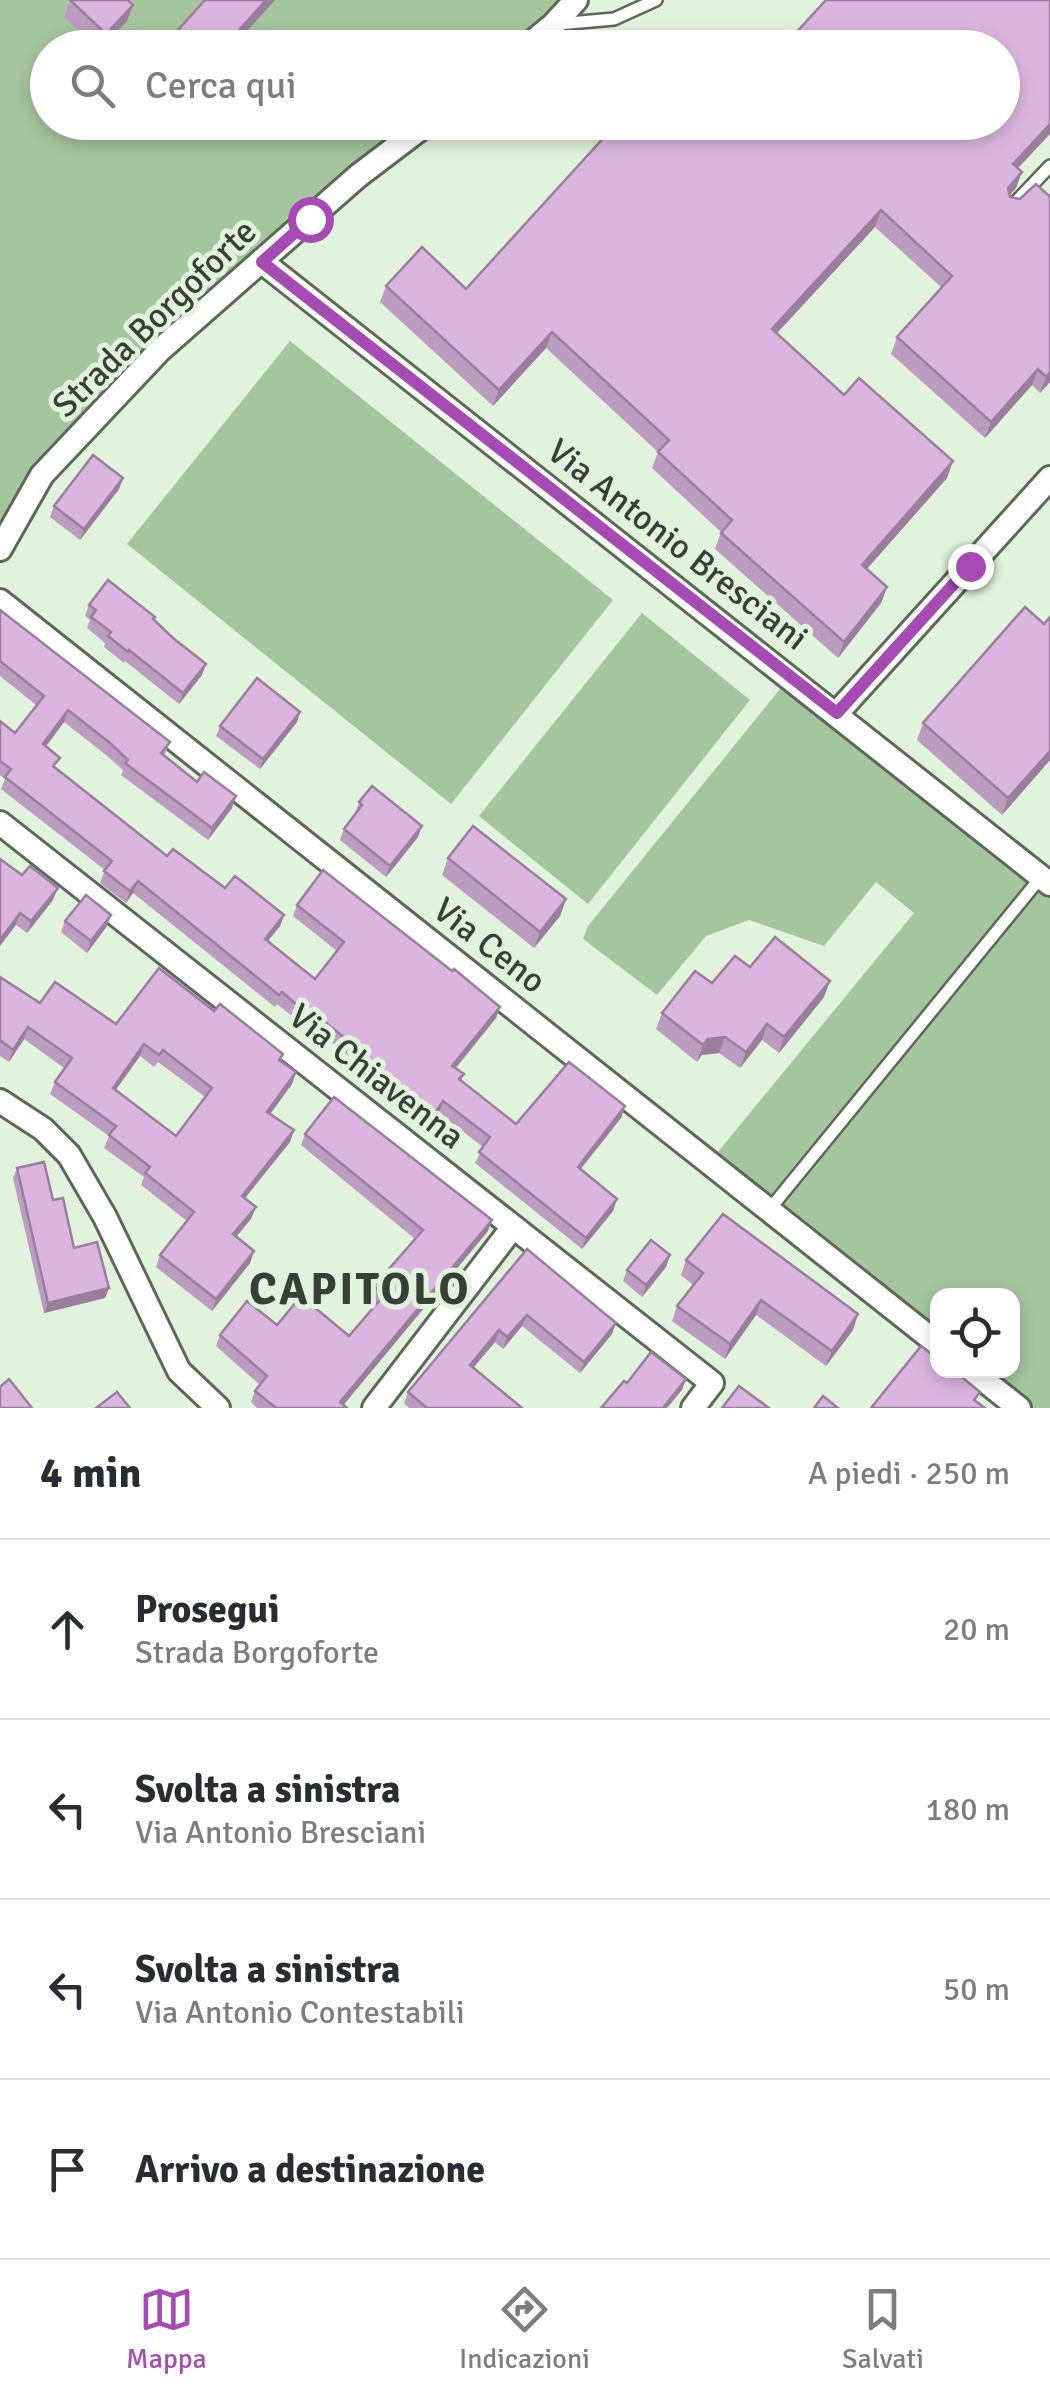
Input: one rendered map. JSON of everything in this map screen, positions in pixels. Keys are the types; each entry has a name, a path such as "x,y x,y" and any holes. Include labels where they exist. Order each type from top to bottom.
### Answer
{"street":[{"path":"548,30 576,0"},
{"name":"Strada Borgoforte","path":"0,549 42,475 160,350 358,176 405,140"},
{"name":"Via Antonio Bresciani","path":"262,262 1046,880"},
{"path":"837,713 1050,478"},
{"name":"Via Ceno","path":"0,601 930,1338"},
{"name":"Via Chiavenna","path":"0,823 712,1383 693,1408"},
{"path":"0,1101 43,1129 68,1155 105,1217 178,1371 218,1408"},
{"path":"374,1408 513,1227"},
{"path":"982,1378 1019,1408"}],"lane":[{"path":"554,25 614,20 656,0"},
{"path":"1011,207 1050,166"},
{"path":"769,1210 1046,880"}],"green space":[{"path":"0,0 581,0 549,30 30,30 30,140 418,140 266,265 41,476 0,548"},
{"path":"290,341 613,600 451,804 127,544"},
{"path":"642,613 750,700 588,904 479,816"},
{"path":"789,678 1050,887 1050,1408 1020,1408 983,1378 1020,1378 1020,1288 930,1288 930,1335 713,1158 914,913 876,882 824,946 749,920 706,936 657,995 583,939 588,926"}],"building":[{"path":"70,0 128,0 133,5 110,30 102,30"},
{"path":"205,0 266,0 239,30 178,30"},
{"path":"826,0 1050,0 1050,124 1013,164 1022,172 1008,188 1010,197 1020,199 1036,184 1050,195 1050,372 1046,377 1038,369 991,422 897,337 952,276 881,210 772,329 844,395 859,378 953,461 862,565 887,587 844,642 721,533 732,520 658,452 669,440 552,332 499,390 386,286 422,247 466,289 602,140 1020,140 1020,30 798,30"},
{"path":"93,455 123,478 84,529 54,506"},
{"path":"108,580 206,664 183,693 108,636 111,632 91,617 96,610 89,605"},
{"path":"1025,607 1044,624 1050,617 1050,751 1008,798 923,723"},
{"path":"0,610 170,742 161,753 197,782 204,772 236,796 212,828 125,763 128,760 110,743 68,710 43,744 60,758 53,766 167,856 173,849 225,888 235,876 284,915 265,939 315,979 344,942 297,905 323,870 500,1007 452,1066 464,1074 459,1079 516,1124 569,1062 625,1106 578,1167 617,1199 586,1238 479,1152 490,1137 443,1101 435,1113 369,1063 371,1059 314,1013 311,1017 282,992 279,995 138,881 130,891 104,871 112,861 5,777 11,769 0,761 0,721 15,733 44,696 0,661"},
{"path":"257,678 300,712 263,759 220,726"},
{"path":"372,786 422,826 390,866 344,829"},
{"path":"473,826 566,899 540,932 448,858"},
{"path":"0,859 22,875 30,866 58,888 31,921 20,913 0,940"},
{"path":"86,895 111,915 91,941 65,921"},
{"path":"775,937 830,981 784,1037 767,1024 746,1052 725,1037 708,1039 703,1045 662,1013 695,971 712,983 735,956 750,967"},
{"path":"159,968 214,1011 220,1004 283,1054 279,1060 296,1072 267,1112 294,1130 242,1196 256,1207 233,1234 254,1251 216,1299 160,1255 194,1212 145,1173 150,1167 109,1135 116,1126 55,1082 72,1058 28,1027 13,1050 0,1040 0,977 40,1003 55,982 116,1024","holes":["144,1044 159,1055 163,1050 212,1088 176,1136 113,1088"]},
{"path":"334,1097 492,1220 340,1402 347,1408 276,1408 255,1391 267,1376 220,1335 247,1301 277,1325 301,1296 349,1336 384,1295 374,1286 423,1230 305,1134"},
{"path":"44,1162 53,1200 63,1198 74,1248 97,1242 109,1288 48,1303 17,1168"},
{"path":"723,1214 858,1314 832,1351 761,1300 730,1344 677,1306 703,1273 686,1260"},
{"path":"651,1240 670,1255 646,1285 627,1270"},
{"path":"527,1249 616,1323 584,1362 527,1315 507,1337 499,1330 470,1365 522,1408 427,1408 408,1392"},
{"path":"921,1346 930,1353 930,1378 963,1378 980,1392 974,1400 985,1408 871,1408"},
{"path":"651,1352 686,1379 663,1408 601,1408 624,1381 627,1383"},
{"path":"9,1379 32,1408 0,1408 0,1387"},
{"path":"739,1386 769,1408 722,1408"},
{"path":"117,1392 130,1408 96,1408"},
{"path":"823,1396 838,1408 814,1408"}],"district":[{"name":"CAPITOLO","path":"360,1288"}],"route":[{"path":"310,219 262,262 837,713 970,566"}]}
